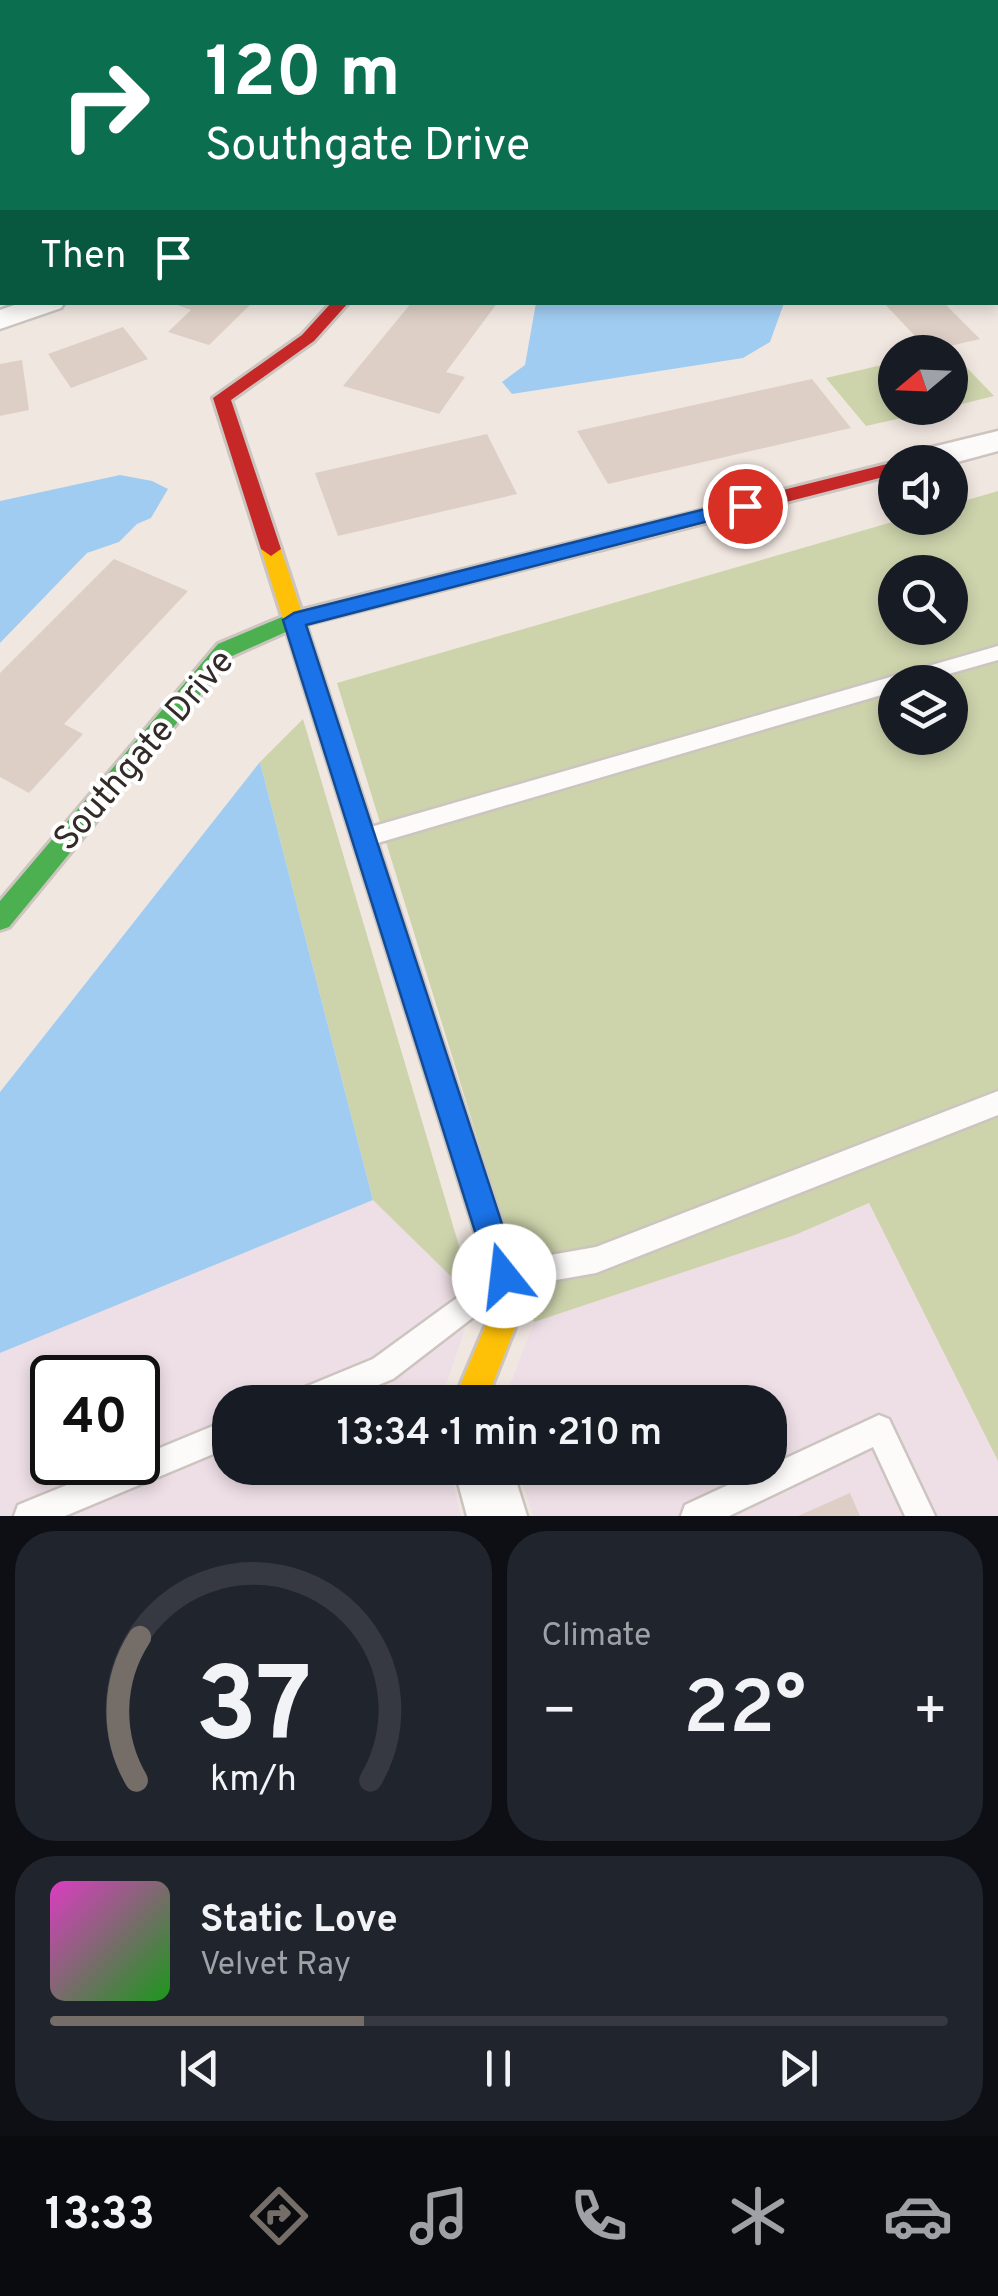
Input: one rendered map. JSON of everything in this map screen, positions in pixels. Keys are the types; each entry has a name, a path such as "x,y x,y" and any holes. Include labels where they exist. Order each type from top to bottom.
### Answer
{"street":[{"path":"0,320 42,305"},
{"path":"338,305 308,338 222,398 504,1276 505,1316 476,1385"},
{"path":"968,449 998,442"},
{"name":"Southgate Drive","path":"0,919 226,650 294,620 878,472"},
{"path":"488,1485 497,1516"}],"lane":[{"path":"955,665 998,653"},
{"path":"364,838 878,687"},
{"path":"346,1385 384,1370 504,1276 596,1260 998,1103"},
{"path":"696,1516 879,1429 920,1516"},
{"path":"29,1516 212,1440"}],"shaded area":[{"path":"373,1200 475,1300 446,1385 212,1385 212,1485 453,1485 461,1516 0,1516 0,1353"},
{"path":"869,1203 998,1461 998,1516 533,1516 523,1485 787,1485 787,1385 510,1385 534,1322 795,1235"}],"green space":[{"path":"878,366 878,423 866,426 826,378"},
{"path":"968,369 994,396 968,402"},
{"path":"998,491 998,1461 869,1203 795,1235 534,1322 337,683 878,526 878,535 968,535 968,500"},
{"path":"303,719 475,1300 373,1200 260,762"}],"water":[{"path":"535,305 783,305 770,342 743,358 512,394 502,382 525,365"},
{"path":"120,475 152,481 168,489 151,518 137,524 119,542 87,553 0,643 0,501"},
{"path":"260,762 373,1200 0,1353 0,1092"}],"building":[{"path":"177,305 250,305 209,345 168,332 191,310"},
{"path":"410,305 496,305 446,372 465,377 439,414 343,386"},
{"path":"886,305 946,305 980,339 968,342 968,335 914,335"},
{"path":"123,327 148,359 71,388 48,354"},
{"path":"22,360 29,410 0,416 0,364"},
{"path":"812,379 851,428 608,484 577,431"},
{"path":"487,434 517,494 338,536 315,473"},
{"path":"114,559 188,591 64,724 83,734 29,793 0,777 0,673"},
{"path":"850,1493 860,1516 798,1516"}],"traffic: fast":[{"path":"0,919 225,650 294,620 599,543"}],"traffic: slow":[{"path":"271,549 504,1276 505,1315 476,1385"}],"traffic: jam":[{"path":"271,549 222,398 308,338 338,305"},
{"path":"599,543 878,472"}],"route":[{"path":"504,1276 294,620 745,506"}]}
